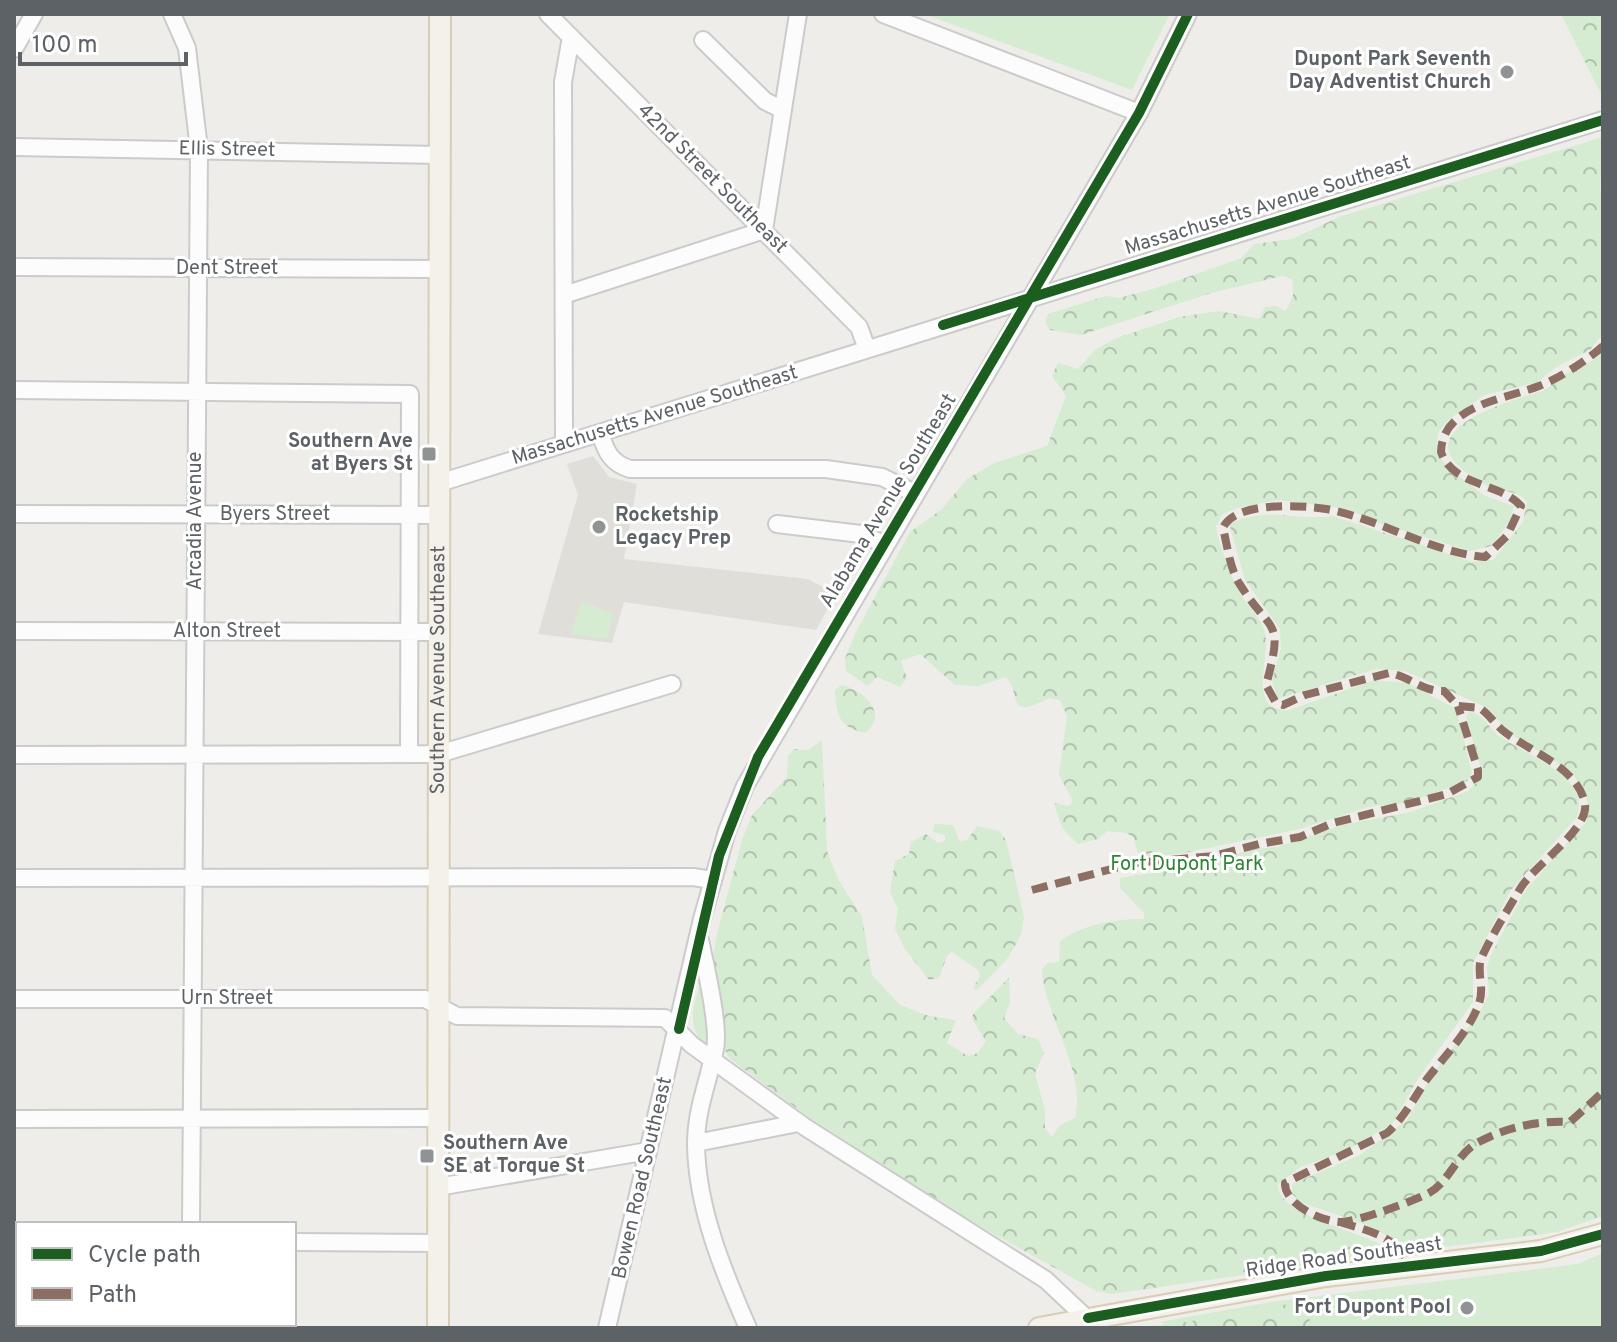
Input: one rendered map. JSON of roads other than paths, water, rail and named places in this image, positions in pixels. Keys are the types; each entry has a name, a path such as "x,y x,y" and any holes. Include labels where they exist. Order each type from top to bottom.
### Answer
{"main road":[{"name":"Southern Avenue Southeast","path":"438,1328 440,14"},
{"name":"Ridge Road Southeast","path":"1039,1328 1093,1323 1326,1276 1541,1251 1603,1234"}],"street":[{"path":"14,49 34,14"},
{"name":"Arcadia Avenue","path":"172,14 187,48 199,149 191,1222"},
{"name":"42nd Street Southeast","path":"548,14 859,327 867,349"},
{"path":"564,295 764,230 798,14"},
{"path":"883,14 1139,113"},
{"name":"Alabama Avenue Southeast","path":"679,1029 712,880 732,815 758,757 1139,113 1188,14"},
{"path":"564,444 563,82 565,56 571,37"},
{"path":"703,40 765,101 783,110"},
{"name":"Massachusetts Avenue Southeast","path":"439,483 1603,120"},
{"name":"Ellis Street","path":"14,147 440,155"},
{"name":"Dent Street","path":"14,267 440,269"},
{"path":"14,390 410,394 409,754"},
{"path":"600,433 605,450 616,465 630,469 826,469 882,477 914,493"},
{"name":"Byers Street","path":"14,514 439,515"},
{"path":"777,524 861,534 884,544"},
{"name":"Alton Street","path":"14,631 440,632"},
{"path":"14,755 439,754 672,684"},
{"path":"14,878 438,880 696,877 712,880"},
{"path":"699,934 715,1041 703,1083 696,1143 705,1208 748,1328"},
{"name":"Urn Street","path":"14,999 425,999 459,1016 665,1018 679,1029"},
{"path":"679,1029 692,1045 798,1123 1046,1280 1093,1323"},
{"name":"Bowen Road Southeast","path":"607,1328 679,1029"},
{"path":"14,1119 438,1118"},
{"path":"696,1143 798,1123"},
{"path":"438,1187 648,1151"},
{"path":"296,1242 438,1243"}],"place":[{"name":"Dupont Park Seventh Day Adventist Church","path":"1507,72"},
{"name":"Southern Ave at Byers St","path":"429,454"},
{"name":"Rocketship Legacy Prep","path":"599,527"},
{"name":"Southern Ave SE at Torque St","path":"427,1156"},
{"name":"Fort Dupont Pool","path":"1467,1308"}],"park label":[{"name":"Fort Dupont Park","path":"1187,865"}]}
